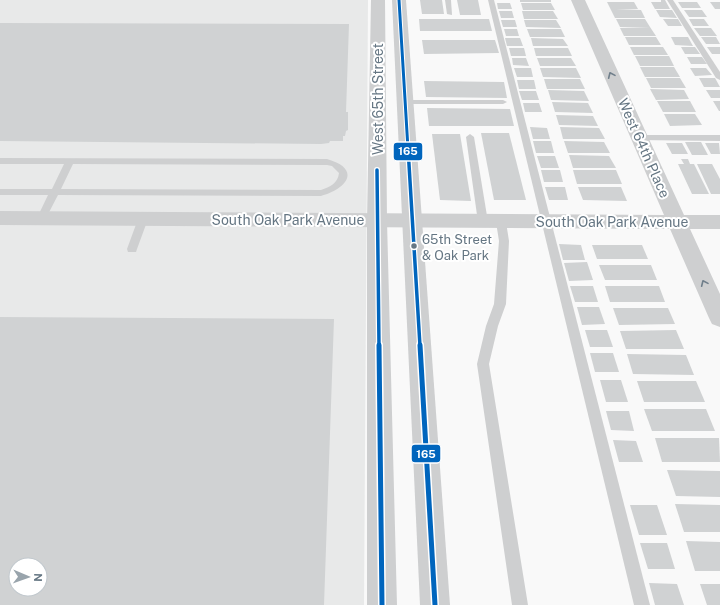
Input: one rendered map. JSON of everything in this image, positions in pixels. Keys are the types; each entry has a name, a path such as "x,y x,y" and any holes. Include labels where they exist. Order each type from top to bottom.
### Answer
{"street":[{"name":"West 65th Street","path":"378,0 377,221 382,605"},
{"name":"West 65th Street","path":"399,0 435,605"},
{"name":"West 64th Place","path":"578,0 720,318"},
{"name":"South Oak Park Avenue","path":"0,218 492,222 720,222"}],"lane":[{"path":"448,0 450,14"},
{"path":"491,0 545,222 642,605"},
{"path":"670,0 720,78"},
{"path":"405,102 502,102"},
{"path":"470,137 492,222 504,241 500,304 492,326 483,364 520,605"},
{"path":"640,138 720,138"},
{"path":"0,160 327,162 339,166 343,176 341,183 337,188 321,193 0,192"},
{"path":"42,218 70,161"},
{"path":"132,248 143,219"}],"shaded area":[{"path":"0,0 368,0 364,605 0,605"}],"building":[{"path":"420,0 442,0 444,14 422,14"},
{"path":"457,0 478,0 481,15 460,15"},
{"path":"520,0 551,0 551,2 520,2"},
{"path":"661,0 665,0 670,9 655,9 651,2 661,2"},
{"path":"607,2 634,2 638,9 616,9 641,10 645,18 615,18"},
{"path":"678,2 697,2 701,8 682,8"},
{"path":"710,2 720,2 720,9 715,9"},
{"path":"497,3 510,3 512,9 498,9"},
{"path":"521,3 551,3 555,10 523,10"},
{"path":"656,10 672,10 677,18 660,17"},
{"path":"684,10 702,10 707,17 689,17"},
{"path":"499,11 512,11 514,18 501,18"},
{"path":"522,11 553,11 558,19 524,19"},
{"path":"419,19 489,19 492,31 420,31"},
{"path":"616,19 645,19 650,27 620,27"},
{"path":"663,19 678,19 682,26 668,26"},
{"path":"689,19 704,19 709,26 693,26"},
{"path":"501,20 515,20 517,27 503,27"},
{"path":"524,20 556,20 561,28 526,27"},
{"path":"0,23 349,24 346,112 348,112 348,130 346,131 345,136 343,136 343,141 330,141 329,143 321,144 0,141"},
{"path":"650,27 656,36 624,36 620,28"},
{"path":"694,28 711,28 717,36 700,36"},
{"path":"504,29 517,29 519,36 506,36"},
{"path":"527,29 561,29 565,37 530,37"},
{"path":"625,37 656,37 661,45 629,45"},
{"path":"671,37 688,37 693,46 675,45"},
{"path":"701,37 716,37 720,44 706,44"},
{"path":"505,38 520,38 523,46 507,46"},
{"path":"531,38 563,39 568,46 533,46"},
{"path":"422,40 495,40 499,53 424,54"},
{"path":"630,47 663,47 668,55 634,55"},
{"path":"681,47 695,47 700,54 685,54"},
{"path":"707,47 720,47 720,54 712,54"},
{"path":"509,48 524,48 526,56 511,56"},
{"path":"534,48 568,48 572,56 536,56"},
{"path":"635,56 669,56 674,66 640,66"},
{"path":"687,57 702,57 707,64 691,64"},
{"path":"512,58 526,58 529,66 513,65"},
{"path":"537,58 571,58 576,66 540,66"},
{"path":"640,67 674,67 680,77 645,77"},
{"path":"514,68 531,68 533,77 517,77"},
{"path":"540,68 576,68 581,78 543,77"},
{"path":"690,68 706,68 712,75 695,76"},
{"path":"646,78 680,78 686,88 651,88"},
{"path":"699,78 715,78 720,87 704,87"},
{"path":"544,79 580,79 585,89 547,89"},
{"path":"517,80 534,80 536,89 519,89"},
{"path":"424,81 504,82 507,98 426,97"},
{"path":"650,89 684,90 689,99 656,100"},
{"path":"548,90 584,91 589,101 551,100"},
{"path":"706,90 720,90 720,98 711,98"},
{"path":"519,91 536,91 539,100 522,100"},
{"path":"657,101 690,101 696,112 663,112"},
{"path":"713,101 720,101 720,111 719,111"},
{"path":"552,102 588,103 593,113 555,112"},
{"path":"523,103 539,103 542,112 525,112"},
{"path":"427,108 510,109 514,126 429,126"},
{"path":"664,114 695,114 702,125 670,126"},
{"path":"556,115 593,116 598,126 559,125"},
{"path":"530,127 547,128 550,139 533,139"},
{"path":"560,127 599,128 605,139 563,139"},
{"path":"481,133 509,133 526,200 494,200"},
{"path":"432,134 460,134 471,201 440,200"},
{"path":"533,141 551,141 554,153 536,153"},
{"path":"564,141 604,142 610,153 568,153"},
{"path":"685,142 701,142 708,155 692,155"},
{"path":"666,143 682,143 688,154 672,154"},
{"path":"705,143 719,143 720,154 711,154"},
{"path":"569,155 609,156 616,168 573,168"},
{"path":"537,156 555,156 559,168 541,168"},
{"path":"681,159 688,159 690,164 694,164 709,194 692,194 678,164 684,164"},
{"path":"697,164 712,164 720,179 720,194 711,194"},
{"path":"541,170 560,170 563,182 544,182"},
{"path":"573,170 616,170 622,184 577,184"},
{"path":"545,187 565,187 568,200 549,200"},
{"path":"578,187 621,187 627,201 583,200"},
{"path":"559,244 581,245 585,260 563,260"},
{"path":"592,245 642,245 648,259 597,259"},
{"path":"587,262 593,280 569,281 564,263"},
{"path":"599,265 651,265 657,280 605,280"},
{"path":"570,286 593,286 598,302 575,302"},
{"path":"605,286 659,286 665,302 610,302"},
{"path":"577,307 599,307 605,324 582,325"},
{"path":"613,308 668,308 675,324 619,325"},
{"path":"0,317 334,319 324,605 0,605"},
{"path":"585,330 607,330 613,347 590,347"},
{"path":"676,330 684,349 626,349 620,331"},
{"path":"590,353 613,353 619,372 595,372"},
{"path":"627,354 686,355 694,375 633,374"},
{"path":"600,380 621,380 628,402 606,402"},
{"path":"637,381 696,381 705,402 644,402"},
{"path":"644,409 706,409 715,431 652,431"},
{"path":"606,411 629,411 634,431 611,430"},
{"path":"655,438 719,438 720,462 662,462"},
{"path":"613,440 636,441 643,462 619,462"},
{"path":"667,470 720,471 720,497 676,496"},
{"path":"675,504 720,505 720,532 684,532"},
{"path":"630,505 657,505 667,535 639,535"},
{"path":"686,541 720,542 720,571 695,571"},
{"path":"640,543 667,543 675,569 648,569"},
{"path":"649,583 677,584 684,605 655,605"},
{"path":"700,584 720,584 720,605 707,605"}],"transit line":[{"name":"165","path":"399,0 435,605"},
{"name":"165","path":"377,170 382,605"}],"place":[{"name":"65th Street & Oak Park","path":"414,246"}]}
